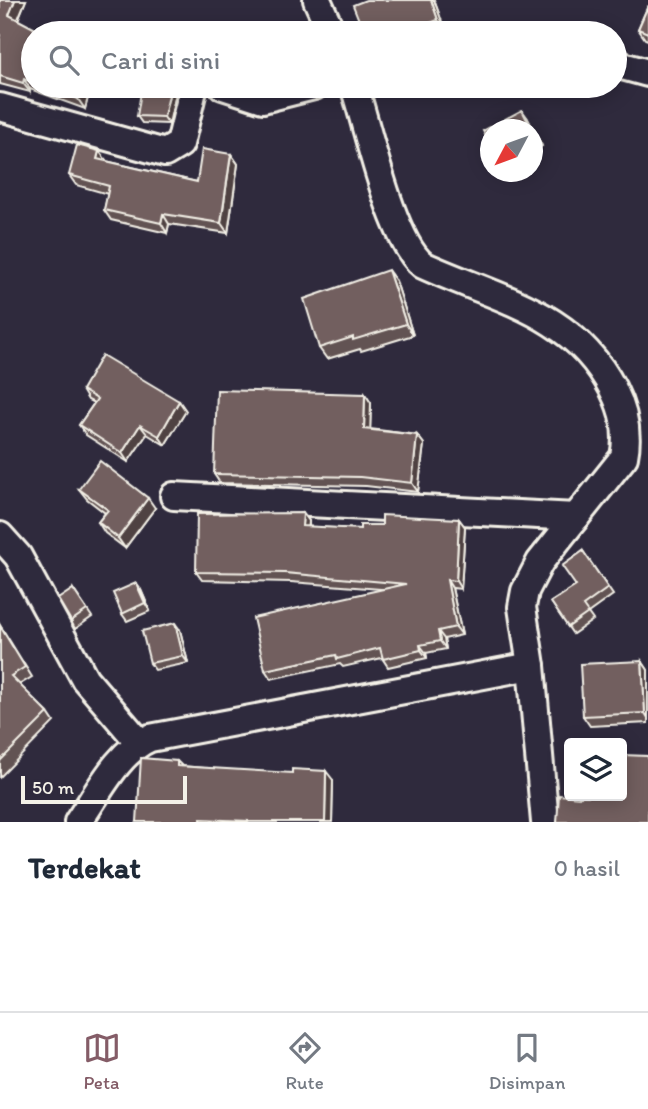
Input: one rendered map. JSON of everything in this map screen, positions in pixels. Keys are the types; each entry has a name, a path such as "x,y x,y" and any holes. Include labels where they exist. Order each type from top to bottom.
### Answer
{"street":[{"path":"317,0 327,21"},
{"path":"627,67 648,73"},
{"path":"0,107 165,153 180,144 191,98"},
{"path":"358,98 400,232 413,257 423,265 561,326 592,354 617,397 628,438 624,457 540,562 525,591 522,607 531,666 545,822"},
{"path":"174,496 576,517"},
{"path":"0,536 10,543 18,555 85,679 139,743"},
{"path":"78,822 112,772 139,743 166,733 531,666"}],"building":[{"path":"0,0 15,0 9,15 21,21 21,82 0,76"},
{"path":"366,0 431,0 438,20 359,21 353,5"},
{"path":"648,6 648,33 638,29"},
{"path":"140,98 168,98 164,117 137,116"},
{"path":"522,110 526,119 505,119"},
{"path":"77,145 99,151 97,159 197,182 202,149 231,154 221,223 163,214 161,223 104,210 109,186 69,175"},
{"path":"388,270 406,324 319,348 304,299"},
{"path":"102,355 179,401 159,436 140,425 122,453 79,425 97,399 82,390"},
{"path":"217,390 365,394 364,429 417,435 412,483 360,477 214,474"},
{"path":"100,461 148,498 118,538 98,522 108,510 79,489"},
{"path":"303,513 302,526 360,529 360,525 382,525 382,515 459,519 456,581 447,580 456,627 438,631 440,641 420,645 421,650 383,659 380,648 337,659 336,655 265,670 253,618 406,584 285,573 196,572 197,514"},
{"path":"583,551 608,588 583,606 588,613 568,627 551,602 576,586 562,566"},
{"path":"136,583 145,603 122,614 113,593"},
{"path":"73,589 87,610 71,621 58,599"},
{"path":"175,623 183,656 150,663 142,631"},
{"path":"0,626 25,667 11,676 48,713 0,761"},
{"path":"642,661 645,713 583,716 580,664"},
{"path":"627,755 648,756 648,822 557,822 559,795 564,796 564,801 627,801"},
{"path":"141,758 177,761 177,766 292,773 292,769 326,771 325,822 201,819 201,822 137,822"}]}
